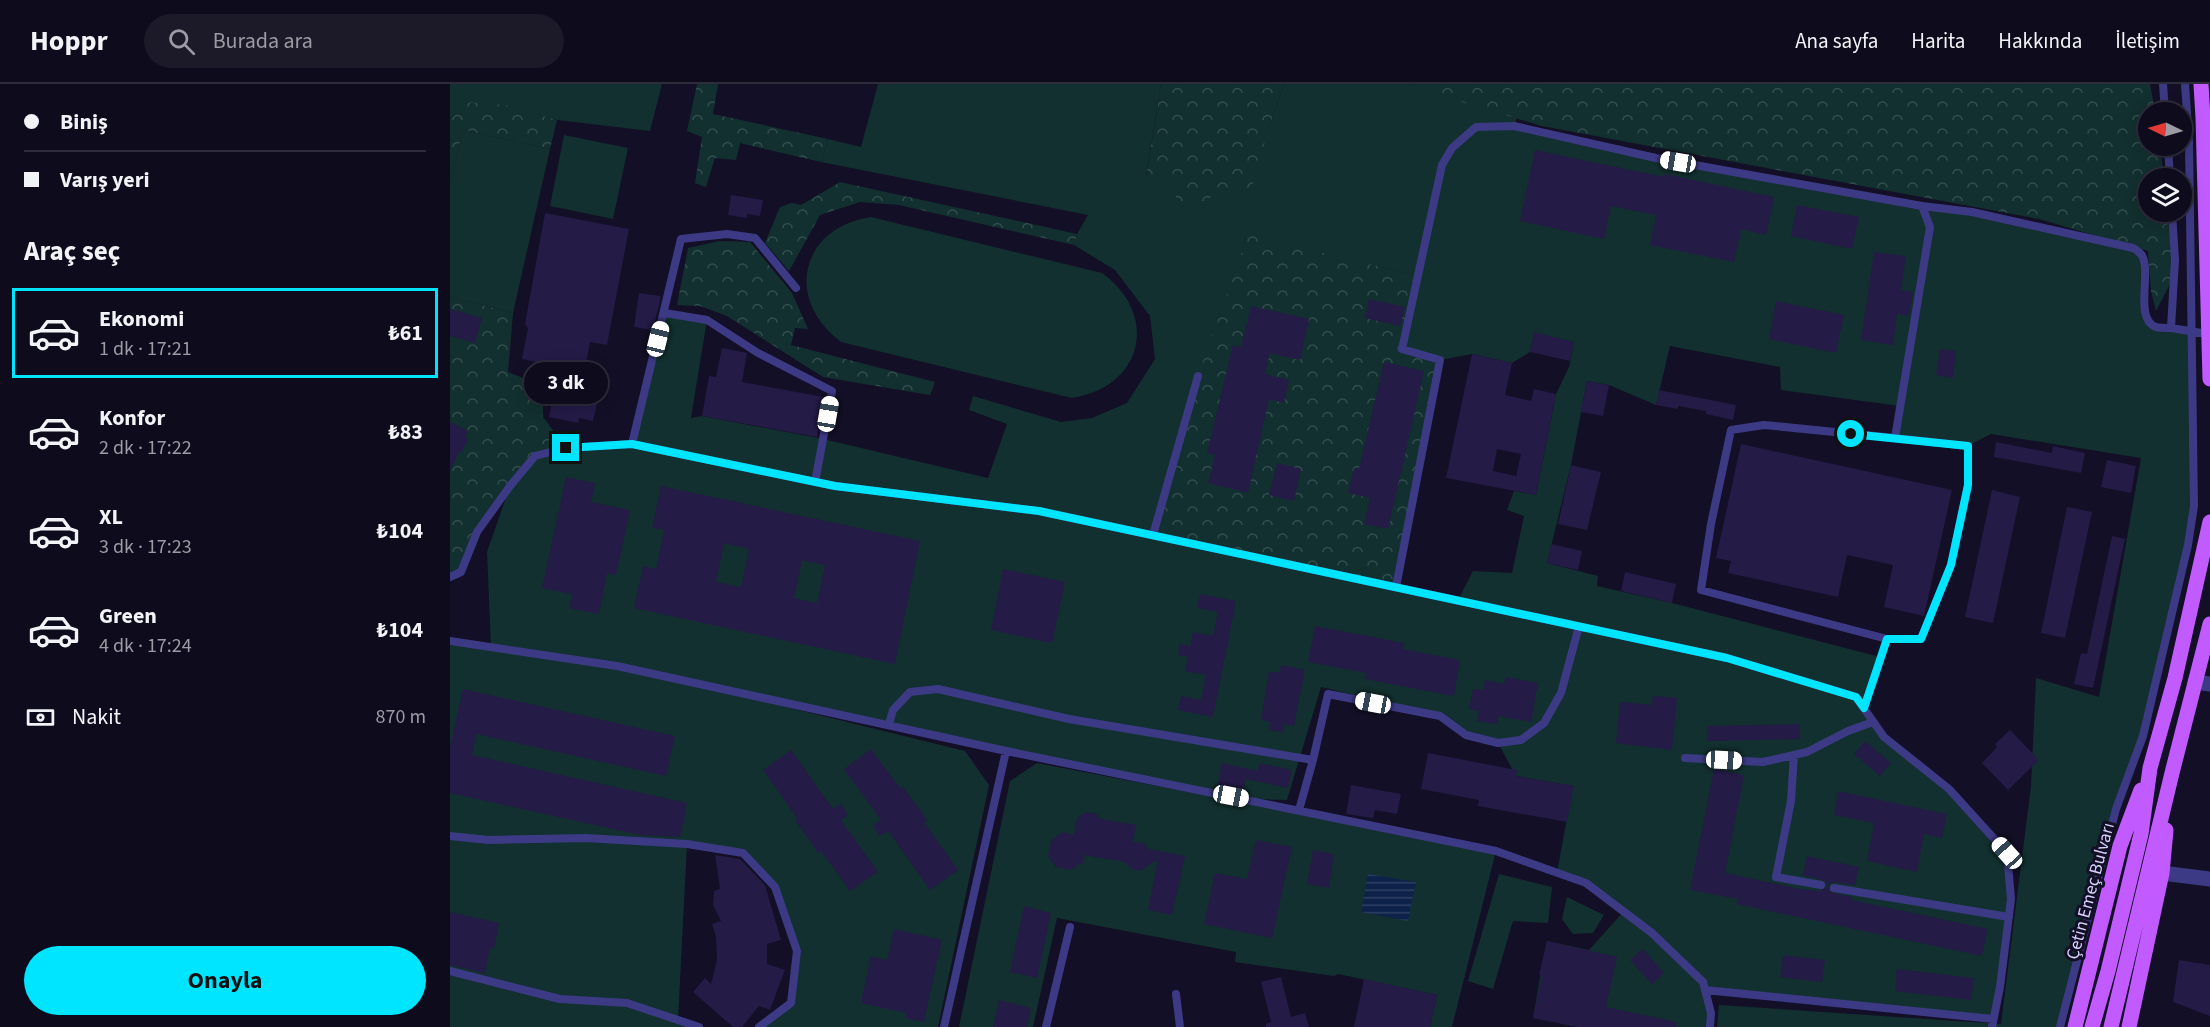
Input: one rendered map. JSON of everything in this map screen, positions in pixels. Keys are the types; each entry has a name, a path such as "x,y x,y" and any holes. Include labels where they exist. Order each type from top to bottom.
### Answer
{"main road":[{"path":"2201,84 2204,118 2210,379"},
{"name":"Çetin Emeç Bulvarı","path":"2075,1027 2120,846 2150,768 2175,678 2210,522"},
{"path":"2111,1027 2172,773 2203,683 2210,624"},
{"name":"Çetin Emeç Bulvarı","path":"2092,1027 2141,834 2150,768"},
{"path":"2129,1027 2162,873 2172,773"}],"street":[{"path":"2162,873 2210,879"}],"lane":[{"path":"2163,84 2164,102"},
{"path":"2060,1027 2116,809 2143,736 2188,545 2194,506 2189,142 2185,84"},
{"path":"1395,587 1440,360 1402,349 1442,165 1452,148 1476,127 1514,126 1656,158 1972,213 2133,248 2141,253 2144,261 2145,313 2148,322 2156,327 2208,334"},
{"path":"1895,438 1929,227 1922,206"},
{"path":"2171,328 2175,260 2173,222"},
{"path":"632,444 681,240 727,234 755,238 796,288"},
{"path":"664,313 707,320 758,353 832,391 815,482"},
{"path":"1153,535 1198,376"},
{"path":"1764,425 1895,438 1968,446 1968,485 1951,565 1921,639 1887,639 1701,590 1711,524 1731,430 1764,425"},
{"path":"450,577 461,572 477,532 510,486 536,456 566,448 632,444 835,486 1039,511 1727,658 1856,697 1884,737 1949,789 2007,853 2012,899 1993,1023 1705,990"},
{"path":"1299,810 1328,694 1440,716 1466,735 1498,743 1521,740 1544,723 1561,693 1579,626"},
{"path":"1864,708 1887,639"},
{"path":"450,641 617,666 1006,751 1496,851 1586,883 1652,933 1703,982 1711,1013 1710,1027"},
{"path":"889,724 893,710 910,692 938,688 1069,719 1313,760"},
{"path":"1685,758 1762,762 1807,752 1848,731 1873,722"},
{"path":"944,1027 1006,751"},
{"path":"1794,755 1791,801 1776,876 1821,885"},
{"path":"450,836 488,840 586,838 687,844 743,853 775,887 797,951 791,1003 759,1027"},
{"path":"1834,888 2009,917"},
{"path":"1046,1027 1070,927"},
{"path":"450,971 560,999 627,1004 699,1027"},
{"path":"1176,994 1180,1027"}],"green space":[{"path":"450,84 662,84 650,131 557,120 535,114 455,115 450,118"},
{"path":"697,84 718,84 713,114 828,139 821,162 740,143 736,160 715,158 706,187 695,183 702,137 687,131"},
{"path":"878,84 1161,84 1146,177 1269,127 1284,84 1411,84 1517,118 1514,126 1656,158 1972,212 2141,253 2148,322 2192,331 2194,506 2143,736 2116,809 2060,1027 1717,1027 1719,1005 2001,1024 2031,786 2036,678 2099,697 2141,458 1991,434 1968,446 1895,438 1900,406 1781,390 1780,367 1670,346 1656,405 1609,385 1587,381 1571,465 1547,563 1598,576 1597,586 1880,657 1864,708 1884,737 1949,789 2007,853 2011,899 1993,1019 1706,990 1710,1027 1578,1027 1533,1018 1547,941 1589,950 1624,911 1586,883 1557,872 1573,786 1516,776 1498,743 1466,735 1440,716 1321,687 1287,800 1248,799 640,671 965,751 989,785 938,1027 759,1027 791,1003 797,951 775,887 743,853 687,845 678,1020 699,1027 450,1027 450,641 491,647 487,552 510,486 535,456 566,448 632,444 665,313 707,320 691,418 702,416 819,438 988,478 1007,424 969,410 973,396 1061,422 1092,418 1127,403 1155,359 1150,316 1115,270 1074,245 1077,234 1088,215 821,162 828,139 861,147","holes":["1245,235 1418,276 1402,349 1440,360 1472,354 1512,363 1530,352 1534,333 1574,342 1569,367 1556,394 1536,495 1514,491 1507,510 1524,516 1512,573 1473,571 1458,600 1153,535 1244,246"]},
{"path":"1161,84 1284,84 1249,198 1219,192 1203,203 1176,201 1176,185 1146,178"},
{"path":"1411,84 2150,84 2153,102 2138,102 2138,156 2161,156 2163,168 2138,168 2138,222 2168,222 2174,276 2156,311 2151,291 2148,251 2039,219 1542,126 1455,100"},
{"path":"464,102 506,105 557,120 550,149 463,130 450,182 450,118"},
{"path":"463,130 550,149 513,313 450,297 450,182"},
{"path":"564,135 628,148 613,219 550,206"},
{"path":"840,182 1077,234 1074,245 899,205 860,202 820,215 789,271 765,243 780,207 792,203 801,205"},
{"path":"871,217 1102,273 1120,290 1132,309 1137,328 1135,347 1128,365 1115,380 1096,391 1072,398 841,342 823,325 812,306 807,286 808,268 815,250 828,235 847,224"},
{"path":"1245,234 1418,276 1402,349 1440,360 1396,587 1153,535 1198,376 1244,246"},
{"path":"720,241 750,242 792,293 808,329 795,328 791,345 935,382 930,395 823,377 727,316 700,306 677,305 688,248"},
{"path":"450,297 513,313 508,372 543,386 543,417 566,448 535,456 477,532 461,572 450,577"},
{"path":"1037,763 1496,851 1452,1027 1430,1027 1437,995 1338,974 1334,976 1235,962 1236,952 1057,918 1033,1027 959,1027 1010,781"},
{"path":"1499,874 1552,887 1548,923 1513,921 1493,989 1468,981"},
{"path":"1567,897 1604,915 1593,933 1573,934 1562,919"}],"water":[{"path":"1368,874 1416,882 1408,921 1361,912"}],"building":[{"path":"1535,150 1774,197 1766,235 1741,229 1734,262 1650,245 1656,215 1611,206 1604,239 1520,221"},
{"path":"731,195 763,200 760,216 747,214 747,218 728,215"},
{"path":"1797,205 1859,217 1852,249 1791,236"},
{"path":"545,213 629,229 607,345 590,342 580,396 598,399 593,421 579,418 578,423 549,417 557,377 534,373 536,362 522,359 528,328 525,324"},
{"path":"1874,252 1906,256 1901,290 1913,292 1909,316 1897,314 1893,345 1861,340"},
{"path":"639,293 661,296 653,330 634,327"},
{"path":"1369,299 1405,307 1400,326 1365,318"},
{"path":"1776,301 1844,315 1836,353 1769,339"},
{"path":"1251,306 1309,319 1300,360 1270,353 1265,374 1289,380 1284,403 1269,399 1248,493 1208,483 1215,455 1207,453 1233,345 1241,347"},
{"path":"450,309 482,318 475,343 450,336"},
{"path":"1534,332 1574,342 1570,361 1530,352"},
{"path":"722,348 747,353 742,382 824,397 817,437 702,416 709,376 716,377"},
{"path":"1940,349 1956,351 1953,378 1936,375"},
{"path":"1472,354 1512,363 1505,395 1531,401 1534,389 1556,394 1536,495 1446,478","holes":["1497,449 1521,454 1516,476 1493,471"]},
{"path":"1384,362 1424,371 1388,529 1364,524 1370,498 1348,493 1354,468 1359,469"},
{"path":"1587,381 1609,385 1603,416 1581,412"},
{"path":"1659,390 1736,405 1733,420 1706,414 1706,411 1656,405"},
{"path":"450,422 468,431 465,438 468,440 450,471"},
{"path":"1996,442 2052,453 2053,446 2085,453 2081,473 1994,457"},
{"path":"1741,444 1952,490 1924,616 1884,607 1893,565 1847,555 1838,597 1728,573 1731,561 1716,558"},
{"path":"2107,460 2136,466 2131,493 2101,487"},
{"path":"1277,463 1301,469 1294,501 1269,495"},
{"path":"1571,465 1601,472 1587,530 1558,524"},
{"path":"566,477 595,483 591,502 630,510 616,575 607,573 599,614 569,608 572,594 542,588"},
{"path":"661,486 920,541 895,664 634,608 643,566 656,569 664,530 652,528","holes":["724,543 749,549 741,587 716,582","802,560 825,565 817,603 794,598"]},
{"path":"1992,490 2020,497 1993,623 1965,617"},
{"path":"2067,507 2092,512 2065,638 2041,633"},
{"path":"2112,536 2125,539 2093,688 2074,684 2081,653 2087,654"},
{"path":"1551,544 1582,551 1578,570 1547,563"},
{"path":"1003,569 1065,582 1052,643 991,630"},
{"path":"1625,572 1676,584 1672,603 1621,591"},
{"path":"1200,594 1236,601 1213,717 1178,710 1181,696 1201,700 1206,675 1185,671 1188,657 1178,655 1180,644 1190,646 1193,632 1213,636 1218,612 1197,608"},
{"path":"1315,626 1404,643 1403,649 1460,660 1454,696 1365,679 1366,673 1308,662"},
{"path":"1281,665 1305,670 1294,726 1284,724 1283,732 1269,730 1271,722 1261,720 1269,671 1280,673"},
{"path":"1506,677 1538,683 1531,722 1498,716 1497,724 1477,721 1479,711 1469,709 1473,689 1483,690 1485,680 1504,684"},
{"path":"463,689 675,736 666,776 476,734 472,755 687,803 680,837 640,835 450,793 450,747"},
{"path":"1653,696 1677,698 1672,750 1616,743 1620,702 1652,705"},
{"path":"1800,724 1800,739 1707,741 1707,726"},
{"path":"2010,730 2039,760 2008,790 1982,763 1997,747 1995,744"},
{"path":"1865,741 1891,763 1880,776 1854,754"},
{"path":"871,749 927,820 924,822 958,870 930,890 888,831 880,836 873,826 881,820 844,769"},
{"path":"791,750 833,809 841,804 848,814 841,820 878,872 850,891 821,851 818,853 795,820 797,818 763,770"},
{"path":"1428,753 1517,770 1516,776 1574,786 1567,822 1478,806 1479,800 1421,789"},
{"path":"1222,763 1258,771 1259,763 1292,770 1288,788 1246,779 1243,793 1217,788"},
{"path":"1714,769 1744,775 1725,873 1820,891 1827,887 1826,881 1803,875 1807,856 1859,867 1855,885 1832,882 1828,886 1830,892 1852,897 1852,900 1988,929 1982,956 1737,904 1738,899 1690,890"},
{"path":"1351,785 1401,794 1397,814 1375,810 1373,818 1346,814"},
{"path":"1838,791 1947,814 1942,838 1924,834 1917,872 1867,861 1874,823 1834,815"},
{"path":"1086,812 1097,814 1101,819 1136,825 1133,842 1144,843 1149,849 1185,856 1172,915 1148,910 1158,859 1140,871 1132,869 1125,862 1084,855 1083,862 1071,870 1056,867 1048,856 1051,841 1062,832 1074,835 1077,818"},
{"path":"1256,840 1292,847 1272,938 1204,924 1215,873 1247,879"},
{"path":"1313,850 1334,854 1329,888 1307,884"},
{"path":"715,855 740,859 765,885 781,940 767,944 767,964 785,970 770,1010 759,1006 742,1027 733,1027 693,992 705,978 711,984 717,960 716,937 712,924 721,921 713,905 714,891 720,889"},
{"path":"1024,906 1051,913 1037,978 1010,972"},
{"path":"450,912 499,923 494,949 490,948 485,973 450,965"},
{"path":"894,929 942,940 924,1022 905,1018 906,1013 861,1003 871,956 887,960"},
{"path":"1547,941 1617,957 1606,1007 1677,1022 1676,1027 1578,1027 1533,1018"},
{"path":"1643,949 1664,973 1652,984 1630,960"},
{"path":"1783,955 1825,960 1822,982 1780,977"},
{"path":"2179,960 2210,965 2210,1016 2173,1002"},
{"path":"1897,969 1974,978 1971,1000 1895,991"},
{"path":"1281,977 1291,1017 1305,1013 1309,1027 1266,1027 1266,1024 1271,1022 1261,982"},
{"path":"1364,979 1437,995 1430,1027 1354,1027"},
{"path":"999,1000 1031,1008 1027,1027 993,1027"}],"route":[{"path":"566,448 632,444 835,486 1039,511 1727,658 1856,697 1864,708 1887,639 1921,639 1951,565 1968,485 1968,446 1851,434"}]}
